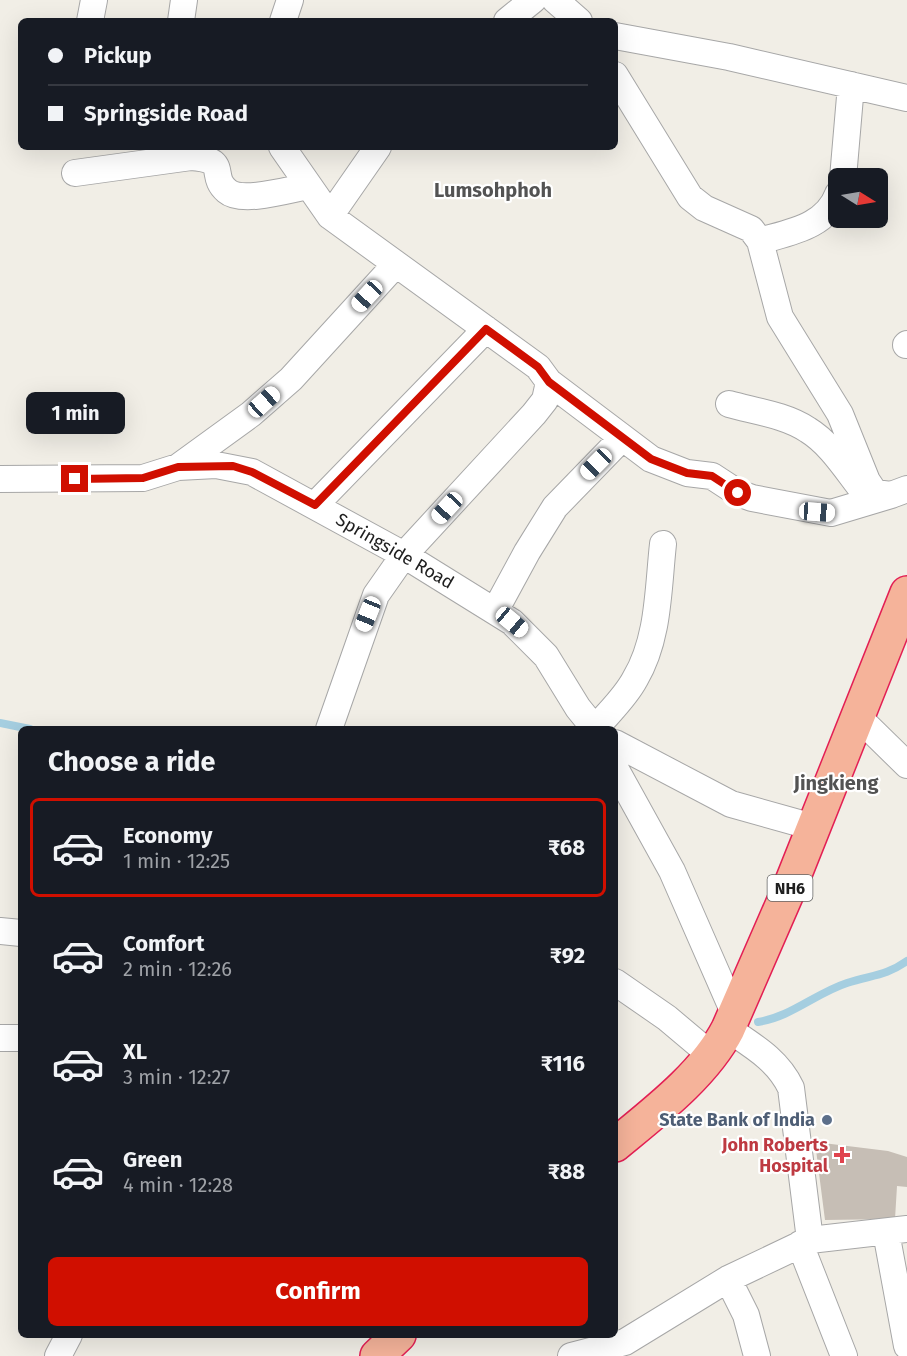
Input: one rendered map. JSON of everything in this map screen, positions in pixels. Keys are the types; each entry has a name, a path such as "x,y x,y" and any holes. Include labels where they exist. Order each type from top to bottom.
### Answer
{"highway":[{"name":"NH6","path":"618,1142 682,1086 725,1033 813,827 907,593"},
{"path":"377,1356 396,1338"}],"street":[{"path":"91,18 94,0"},
{"path":"181,18 184,0"},
{"path":"284,18 290,0"},
{"path":"511,18 533,0"},
{"path":"555,0 576,18"},
{"path":"618,37 729,57 907,98"},
{"path":"618,80 690,197 704,208 746,225 760,241 780,317 840,414 867,482 875,493 890,495"},
{"path":"844,168 851,85"},
{"path":"284,150 330,216 538,367 549,382 651,459 669,468 712,476 738,493 752,498 831,513 890,495"},
{"path":"330,216 376,150"},
{"path":"75,173 191,157 208,158 218,168 221,182 228,192 238,195 254,196 309,186"},
{"path":"760,241 815,221 828,211"},
{"path":"178,467 251,414 291,379 396,264"},
{"path":"315,505 486,329"},
{"path":"330,726 376,596 404,555 534,414 545,400 549,382"},
{"path":"729,404 794,422 809,430 890,495"},
{"path":"495,611 555,507 622,438"},
{"name":"Springside Road","path":"0,479 143,478 178,467 233,466 252,472 404,555 495,611 528,636 546,656 578,708 593,726"},
{"path":"598,726 624,697 646,658 652,639 663,544"},
{"path":"857,716 907,765"},
{"path":"618,745 731,804 813,827"},
{"path":"618,773 672,871 725,1033"},
{"path":"0,931 18,933"},
{"path":"618,984 667,1018 725,1033 772,1060 784,1072 791,1088 805,1242 844,1356"},
{"path":"0,1038 18,1038"},
{"path":"571,1356 629,1349 728,1280 805,1242 897,1231 907,1346"},
{"path":"728,1280 746,1315 757,1356"},
{"path":"58,1356 67,1338"}],"building":[{"path":"815,1142 888,1151 907,1157 907,1187 897,1186 895,1219 825,1220"}],"waterway":[{"path":"0,723 18,727"},
{"path":"758,1022 781,1015 836,987 885,972 907,961"}],"place":[{"name":"State Bank of India","path":"827,1120"},
{"name":"John Roberts Hospital","path":"842,1155"}],"district":[{"name":"Lumsohphoh","path":"493,190"},
{"name":"Jingkieng","path":"836,783"}],"route":[{"path":"75,479 143,478 178,467 233,466 252,472 315,505 486,329 538,367 549,382 651,459 669,468 723,480 738,493"}]}
